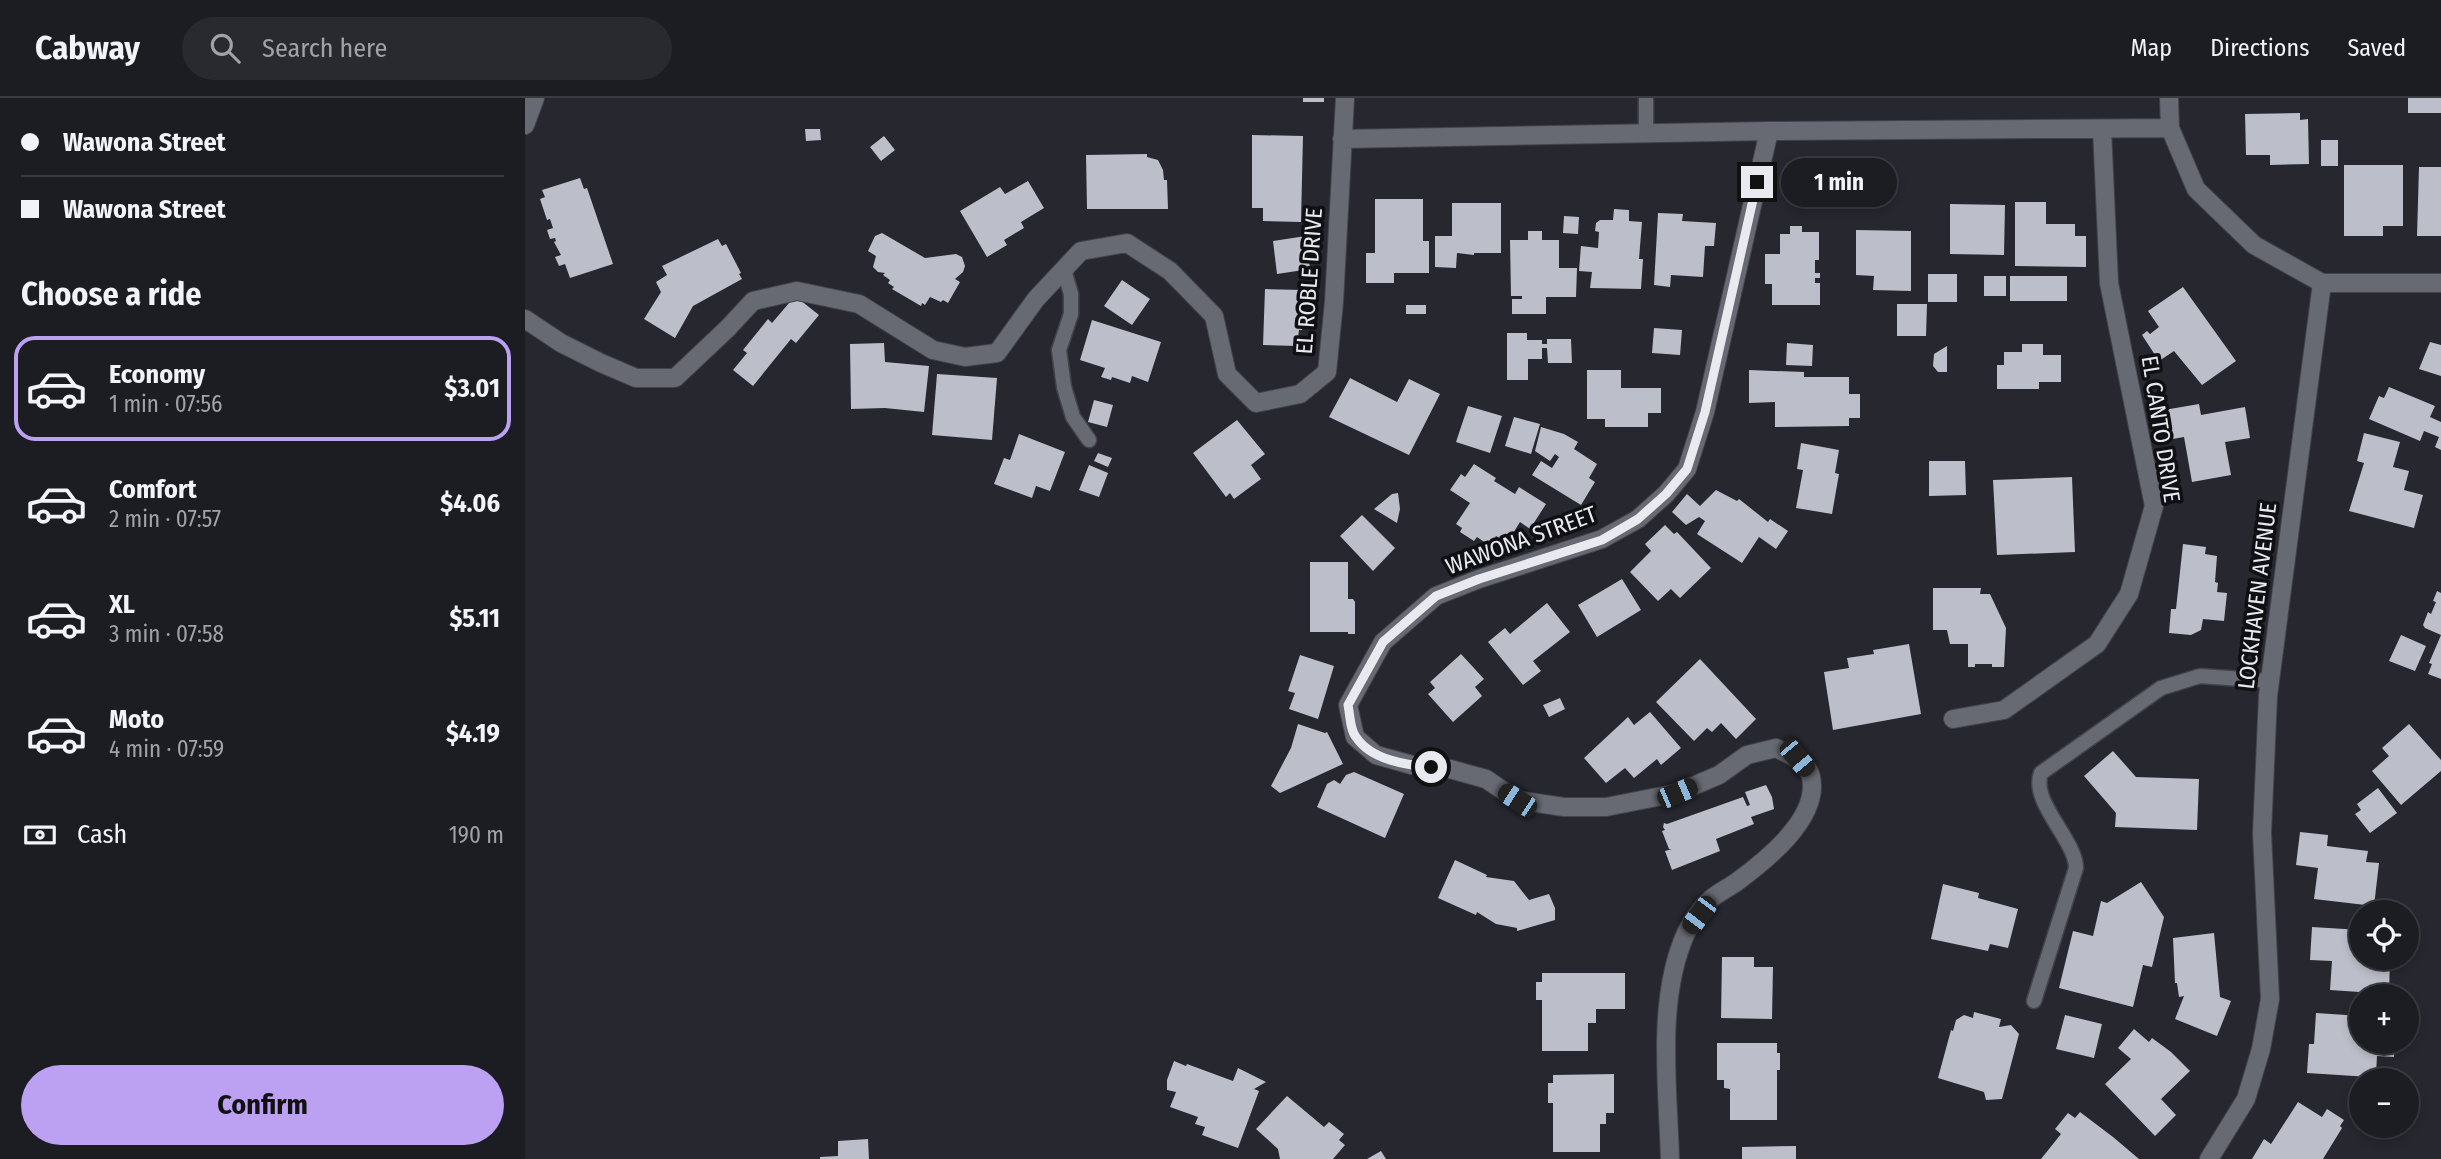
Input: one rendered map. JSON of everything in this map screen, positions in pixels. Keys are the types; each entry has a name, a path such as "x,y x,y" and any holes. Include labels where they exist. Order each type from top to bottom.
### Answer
{"street":[{"path":"525,125 535,98"},
{"path":"1345,98 1342,139 1769,131 2170,128"},
{"path":"2169,98 2170,128 2196,189 2254,246 2322,283 2441,283"},
{"name":"EL CANTO DRIVE","path":"1953,719 2004,709 2097,644 2129,594 2154,506 2109,283 2102,129"},
{"name":"WAWONA STREET","path":"1670,1159 1667,1017 1671,976 1687,931 1711,899 1737,882 1780,846 1801,822 1811,797 1811,775 1797,758 1776,748 1748,755 1720,775 1677,793 1606,807 1564,807 1517,800 1486,779 1376,755 1355,737 1348,705 1383,642 1436,596 1479,579 1602,540 1638,519 1666,494 1687,469 1705,412 1769,131"},
{"name":"EL ROBLE DRIVE","path":"525,319 571,348 636,378 675,378 753,301 797,291 859,304 933,350 965,356 997,353 1036,299 1081,251 1128,243 1170,271 1214,316 1227,374 1256,403 1300,394 1327,372 1334,302 1342,139"},
{"name":"LOCKHAVEN AVENUE","path":"2209,1159 2246,1099 2261,1049 2270,999 2262,833 2269,681 2322,283"}],"lane":[{"path":"1646,98 1646,133"},
{"path":"1063,270 1071,294 1070,314 1059,350 1064,387 1073,416 1089,440"},
{"path":"2034,1001 2076,868 2076,859 2049,814 2038,781 2041,774 2161,688 2200,676 2269,681"}],"building":[{"path":"1303,98 1324,98 1324,102 1303,102"},
{"path":"2408,98 2441,98 2441,113 2408,113"},
{"path":"2300,113 2300,120 2308,119 2309,164 2270,165 2270,155 2246,155 2245,114"},
{"path":"805,129 820,129 821,140 806,141"},
{"path":"1252,135 1303,136 1301,222 1263,221 1263,208 1252,208"},
{"path":"884,136 895,150 881,161 870,147"},
{"path":"2321,140 2338,140 2338,166 2321,166"},
{"path":"1147,154 1147,157 1158,160 1164,180 1167,180 1168,209 1087,209 1086,155"},
{"path":"2344,165 2403,165 2403,226 2383,226 2383,236 2344,236"},
{"path":"2419,167 2441,167 2441,236 2417,236"},
{"path":"580,178 584,189 587,188 613,264 570,278 565,264 559,266 555,257 561,255 554,242 555,238 550,239 547,230 553,228 550,219 547,220 540,199 545,197 542,190"},
{"path":"1028,181 1044,208 1021,222 1024,228 1004,240 1007,245 987,257 960,211 1000,187 1005,194"},
{"path":"1375,199 1423,199 1423,241 1429,241 1429,273 1394,273 1394,283 1366,283 1366,253 1375,253"},
{"path":"2015,202 2046,202 2046,224 2075,224 2075,236 2086,236 2086,267 2015,266"},
{"path":"1452,203 1501,203 1501,253 1457,253 1456,268 1435,267 1435,236 1452,236"},
{"path":"1950,204 2005,205 2004,255 1950,254"},
{"path":"1614,209 1629,210 1629,221 1642,222 1639,259 1643,259 1641,289 1590,288 1592,272 1579,271 1581,246 1598,248 1599,232 1595,231 1596,223 1600,220 1613,220"},
{"path":"1658,213 1683,214 1682,221 1716,223 1714,246 1705,246 1703,277 1671,275 1670,287 1654,285"},
{"path":"1564,216 1579,217 1578,234 1563,233"},
{"path":"1790,226 1802,226 1802,232 1819,232 1819,260 1815,260 1815,273 1820,273 1820,278 1815,278 1815,283 1820,283 1820,305 1772,305 1772,284 1765,284 1765,254 1780,254 1780,234 1790,234"},
{"path":"1856,230 1911,231 1911,291 1873,290 1874,276 1856,275"},
{"path":"1528,231 1542,231 1542,240 1559,240 1559,268 1577,268 1576,297 1546,297 1546,314 1512,314 1512,299 1522,299 1522,296 1511,296 1510,240 1528,240"},
{"path":"882,233 925,258 956,254 962,257 965,266 955,279 960,282 948,303 930,297 925,305 922,303 921,306 892,289 894,287 888,283 890,280 883,275 885,273 878,272 873,267 876,256 868,251 875,236"},
{"path":"1306,236 1310,269 1277,274 1273,241"},
{"path":"718,239 722,246 726,244 742,279 693,306 675,338 644,319 661,292 656,282 667,275 662,266"},
{"path":"1928,274 1957,274 1957,302 1928,302"},
{"path":"1984,276 2006,276 2006,296 1984,296"},
{"path":"2010,276 2067,276 2067,301 2010,301"},
{"path":"1122,280 1150,299 1132,325 1104,306"},
{"path":"2183,287 2236,361 2202,385 2174,351 2159,361 2142,335 2147,331 2150,334 2159,327 2148,311"},
{"path":"1265,289 1304,290 1302,330 1299,330 1297,346 1263,345"},
{"path":"795,296 819,315 796,343 791,339 753,386 733,370 747,353 743,350 768,319 772,323"},
{"path":"1897,304 1927,304 1926,336 1897,336"},
{"path":"1406,305 1426,305 1426,314 1406,314"},
{"path":"1092,320 1161,342 1148,382 1132,376 1130,383 1112,377 1111,380 1101,377 1105,368 1080,360"},
{"path":"1654,328 1682,330 1680,355 1652,353"},
{"path":"1507,333 1527,333 1527,340 1542,340 1542,344 1547,344 1547,339 1571,339 1572,363 1548,363 1547,348 1542,348 1542,359 1528,359 1528,380 1507,380"},
{"path":"2430,342 2441,345 2441,376 2419,369"},
{"path":"884,343 885,362 929,366 924,412 885,408 851,409 850,344"},
{"path":"1787,343 1813,345 1812,366 1786,365"},
{"path":"2022,344 2043,344 2043,355 2061,355 2061,382 2039,382 2039,389 1997,389 1997,365 2004,365 2004,352 2022,352"},
{"path":"1947,346 1947,372 1938,372 1933,366 1934,354"},
{"path":"1587,370 1621,370 1621,388 1661,388 1661,413 1648,413 1648,427 1605,427 1605,419 1587,419"},
{"path":"1749,370 1804,372 1804,377 1849,377 1849,394 1860,394 1860,418 1849,418 1849,426 1775,427 1775,402 1749,403"},
{"path":"937,374 997,378 992,440 932,435"},
{"path":"1350,378 1397,402 1409,379 1440,394 1409,455 1329,417"},
{"path":"2389,387 2435,406 2430,417 2441,422 2441,450 2435,447 2439,437 2424,431 2420,441 2369,419 2379,396 2384,398"},
{"path":"1094,400 1113,405 1107,427 1088,422"},
{"path":"2199,404 2201,415 2245,407 2250,438 2225,442 2231,475 2192,482 2184,437 2167,440 2164,410"},
{"path":"1468,406 1502,416 1490,453 1456,442"},
{"path":"1514,417 1540,424 1531,454 1505,446"},
{"path":"1237,420 1265,454 1251,465 1261,479 1234,499 1230,493 1226,497 1193,453"},
{"path":"1541,427 1564,434 1578,442 1574,449 1597,464 1589,478 1595,482 1581,505 1532,475 1541,461 1552,468 1559,457 1555,454 1550,461 1535,451"},
{"path":"2364,433 2400,442 2393,467 2409,471 2404,490 2423,495 2414,528 2349,511 2364,463 2357,461"},
{"path":"1019,434 1065,452 1050,491 1036,486 1032,498 994,484 1004,458 1010,460"},
{"path":"1801,443 1839,450 1835,473 1839,474 1832,514 1796,508 1803,470 1797,469"},
{"path":"1098,453 1112,458 1108,467 1094,461"},
{"path":"1929,461 1965,461 1966,495 1929,496"},
{"path":"1474,464 1515,494 1519,487 1546,504 1530,529 1520,522 1507,543 1496,536 1490,546 1477,537 1474,541 1460,532 1462,528 1456,524 1470,503 1450,490 1461,474 1465,477"},
{"path":"1089,465 1108,473 1099,497 1079,490"},
{"path":"2072,477 2075,552 1997,555 1993,480"},
{"path":"1716,490 1737,501 1739,499 1768,522 1770,519 1788,531 1776,549 1759,537 1742,563 1697,534 1705,521 1699,517 1686,525 1672,512 1687,494 1700,506"},
{"path":"1398,493 1400,509 1397,523 1374,509 1392,494"},
{"path":"1362,515 1395,548 1373,571 1340,536"},
{"path":"1665,525 1674,534 1677,532 1711,568 1680,598 1671,589 1658,601 1630,572 1651,551 1645,544"},
{"path":"2183,544 2206,547 2205,554 2217,556 2217,592 2227,593 2224,621 2203,619 2201,630 2191,635 2169,633 2171,609 2176,609"},
{"path":"1310,562 1348,562 1348,599 1355,602 1355,634 1310,632"},
{"path":"1622,579 1641,610 1597,637 1578,605"},
{"path":"1933,588 1981,588 1980,594 1990,594 2006,628 2004,667 1975,664 1975,667 1968,667 1968,644 1950,644 1947,630 1933,630"},
{"path":"2437,591 2441,593 2441,635 2423,625 2436,602 2433,601"},
{"path":"1547,603 1570,632 1533,661 1541,671 1523,685 1488,642 1505,628 1510,634"},
{"path":"2401,635 2426,646 2415,671 2389,661"},
{"path":"2441,635 2441,679 2428,674 2432,664 2429,663"},
{"path":"1909,644 1921,714 1833,730 1824,672 1849,668 1847,658"},
{"path":"1461,654 1484,679 1475,687 1482,696 1453,722 1428,694 1435,688 1430,682"},
{"path":"1300,655 1334,666 1318,719 1289,709 1295,693 1288,691"},
{"path":"1700,659 1756,719 1736,739 1721,723 1712,732 1707,728 1694,741 1656,702"},
{"path":"1560,698 1565,709 1549,717 1543,705"},
{"path":"1650,712 1681,748 1661,765 1657,759 1634,778 1625,768 1606,783 1584,758 1628,717 1634,725"},
{"path":"1298,724 1327,732 1343,764 1280,793 1271,786 1291,748"},
{"path":"2409,724 2441,760 2441,771 2401,805 2372,771 2389,756 2382,748"},
{"path":"2113,751 2136,777 2199,779 2197,830 2115,827 2116,813 2084,776"},
{"path":"1354,772 1404,794 1385,838 1317,807 1327,784 1334,780 1340,784 1346,775"},
{"path":"1766,785 1774,809 1751,817 1754,824 1716,839 1720,851 1672,870 1665,851 1672,849 1669,849 1662,831 1665,830 1664,823 1743,797 1747,806 1750,805 1745,792"},
{"path":"2378,788 2397,813 2370,833 2355,814 2361,810 2357,804"},
{"path":"2300,832 2328,835 2327,846 2368,851 2366,862 2379,863 2375,900 2349,900 2349,903 2314,899 2318,868 2296,865"},
{"path":"1455,860 1487,875 1486,877 1514,881 1529,900 1549,894 1555,908 1555,920 1517,931 1517,928 1496,924 1477,912 1476,915 1438,898"},
{"path":"2141,882 2164,917 2152,967 2143,965 2133,1007 2059,988 2073,931 2093,936 2101,901 2107,903"},
{"path":"1943,884 1979,893 1978,898 2018,909 2008,948 1990,944 1988,951 1931,939"},
{"path":"2312,927 2349,929 2349,970 2390,970 2389,984 2349,984 2349,991 2330,990 2332,961 2310,960"},
{"path":"2214,933 2220,997 2231,1001 2217,1036 2175,1019 2184,996 2179,997 2175,983 2173,938"},
{"path":"1722,957 1754,957 1754,967 1773,967 1772,1019 1721,1018"},
{"path":"1542,973 1625,973 1625,1009 1596,1009 1596,1023 1588,1023 1588,1051 1542,1051 1542,1000 1536,1000 1536,982 1542,982"},
{"path":"1974,1012 2001,1019 1999,1027 2011,1025 2019,1034 2002,1099 1986,1100 1984,1092 1938,1078 1956,1020 1964,1015 1973,1018"},
{"path":"2316,1013 2349,1015 2349,1054 2394,1054 2394,1057 2377,1056 2376,1068 2349,1068 2349,1076 2307,1073 2309,1044 2314,1044"},
{"path":"2065,1015 2102,1024 2094,1058 2056,1049"},
{"path":"2134,1029 2149,1042 2152,1038 2171,1052 2190,1071 2161,1099 2176,1115 2155,1136 2105,1084 2131,1059 2118,1048"},
{"path":"1717,1043 1777,1043 1780,1070 1777,1070 1777,1120 1730,1120 1730,1089 1724,1088 1724,1080 1717,1080"},
{"path":"1174,1061 1233,1081 1238,1068 1266,1082 1254,1089 1259,1091 1238,1148 1202,1135 1205,1127 1195,1124 1198,1117 1170,1107 1176,1092 1167,1090 1167,1080"},
{"path":"1614,1074 1614,1113 1606,1113 1606,1124 1600,1124 1600,1152 1553,1152 1553,1103 1548,1103 1548,1083 1553,1083 1553,1075"},
{"path":"1287,1096 1324,1127 1329,1122 1344,1134 1339,1140 1345,1145 1333,1159 1280,1159 1278,1149 1256,1129"},
{"path":"2298,1102 2322,1117 2327,1109 2344,1120 2323,1159 2252,1159 2264,1139 2271,1144"},
{"path":"2080,1112 2139,1159 2041,1159 2061,1134 2055,1129 2068,1113 2075,1118"},
{"path":"868,1139 869,1159 820,1159 838,1156 838,1141"},
{"path":"1796,1146 1796,1159 1742,1159 1742,1147"},
{"path":"1381,1151 1386,1159 1367,1159"}],"route":[{"path":"1431,767 1376,755 1355,737 1348,705 1362,677 1383,642 1436,596 1479,579 1602,540 1638,519 1666,494 1687,469 1705,412 1757,182"}]}
